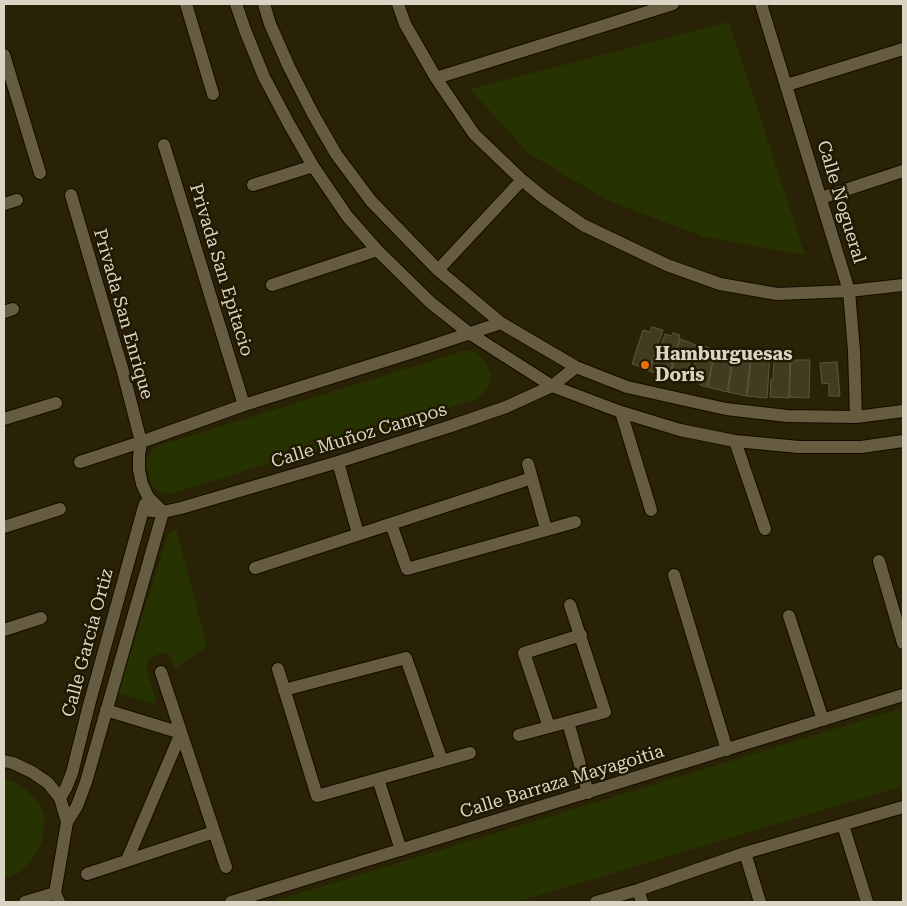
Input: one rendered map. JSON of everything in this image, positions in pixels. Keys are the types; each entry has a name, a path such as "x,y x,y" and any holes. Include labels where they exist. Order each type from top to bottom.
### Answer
{"street":[{"path":"186,4 213,94"},
{"path":"236,4 264,77 313,166 347,216 377,250 431,303 469,333 552,386 621,412 680,430 735,441 798,447 861,447 903,441"},
{"path":"264,4 270,24 289,67 336,154 371,201 438,270 501,323 576,367 627,387 726,409 787,416 856,417 903,411"},
{"path":"398,4 405,24 436,78 474,134 522,180 544,198 584,225 667,265 720,284 777,294 849,291 903,285"},
{"path":"436,78 673,4"},
{"name":"Calle Nogueral","path":"761,4 849,291 854,352 856,417"},
{"path":"787,85 903,49"},
{"path":"4,55 40,173"},
{"path":"4,100 16,96"},
{"name":"Privada San Epitacio","path":"164,145 244,405"},
{"path":"253,185 313,166"},
{"path":"821,198 903,171"},
{"path":"438,270 522,180"},
{"name":"Privada San Enrique","path":"71,195 122,368 141,442"},
{"path":"4,204 17,200"},
{"path":"272,285 377,250"},
{"path":"80,462 244,405 501,323"},
{"name":"Calle Muñoz Campos","path":"143,510 163,512 181,508 338,462 506,407 552,386 576,367"},
{"path":"4,419 56,403"},
{"path":"621,412 651,510"},
{"path":"735,441 765,529"},
{"path":"141,442 139,470 142,484 148,497 163,512"},
{"path":"338,462 358,534"},
{"path":"528,464 546,529"},
{"path":"255,568 532,478"},
{"name":"Calle García Ortiz","path":"60,798 72,772 148,497"},
{"path":"4,527 60,509"},
{"name":"Calle García Ortiz","path":"67,822 77,806 86,782 163,512"},
{"path":"391,524 407,569 576,522"},
{"path":"879,561 903,643"},
{"path":"674,574 727,750"},
{"path":"519,735 605,712 570,605"},
{"path":"789,616 823,720"},
{"path":"4,630 41,618"},
{"path":"549,727 524,653 581,635"},
{"path":"284,690 406,658 442,760"},
{"path":"278,669 317,796 442,760 470,754"},
{"path":"161,672 226,867"},
{"name":"Calle Barraza Mayagoitia","path":"231,902 903,695"},
{"name":"Calle García Ortiz","path":"106,710 181,733"},
{"path":"568,722 588,793"},
{"path":"127,860 181,733"},
{"path":"4,761 32,772 48,783 60,798 67,822 57,897 25,902"},
{"path":"378,779 401,850"},
{"path":"596,902 638,890 746,853 903,807"},
{"path":"843,825 867,902"},
{"path":"87,874 214,832"},
{"path":"746,853 760,902"},
{"path":"638,890 642,902"}],"green space":[{"path":"729,22 805,255 704,237 607,200 528,153 470,89"},
{"path":"467,350 483,358 491,374 488,388 478,399 170,494 158,491 152,486 145,463 150,452 157,446"},
{"path":"176,528 207,646 175,669 168,652 149,659 147,672 156,700 154,704 118,693 168,534"},
{"path":"903,708 903,786 517,902 271,902"},
{"path":"4,778 15,782 28,792 39,803 45,818 42,842 31,861 19,873 4,879"}],"building":[{"path":"652,327 663,330 649,370 632,364 643,330 650,332"},
{"path":"673,333 680,335 669,377 649,371 655,355 658,354 665,334 671,336"},
{"path":"680,339 696,345 689,366 691,366 688,381 670,377"},
{"path":"699,345 715,349 707,387 700,385 703,370 694,367"},
{"path":"715,351 733,355 727,392 708,387"},
{"path":"752,353 770,354 767,398 747,396"},
{"path":"734,354 751,356 746,396 728,392"},
{"path":"772,356 790,357 789,398 770,397 774,360 772,361"},
{"path":"791,360 810,360 809,398 789,397"},
{"path":"837,362 840,396 829,396 829,383 822,384 820,363"}],"place":[{"name":"Hamburguesas Doris","path":"645,365"}]}
